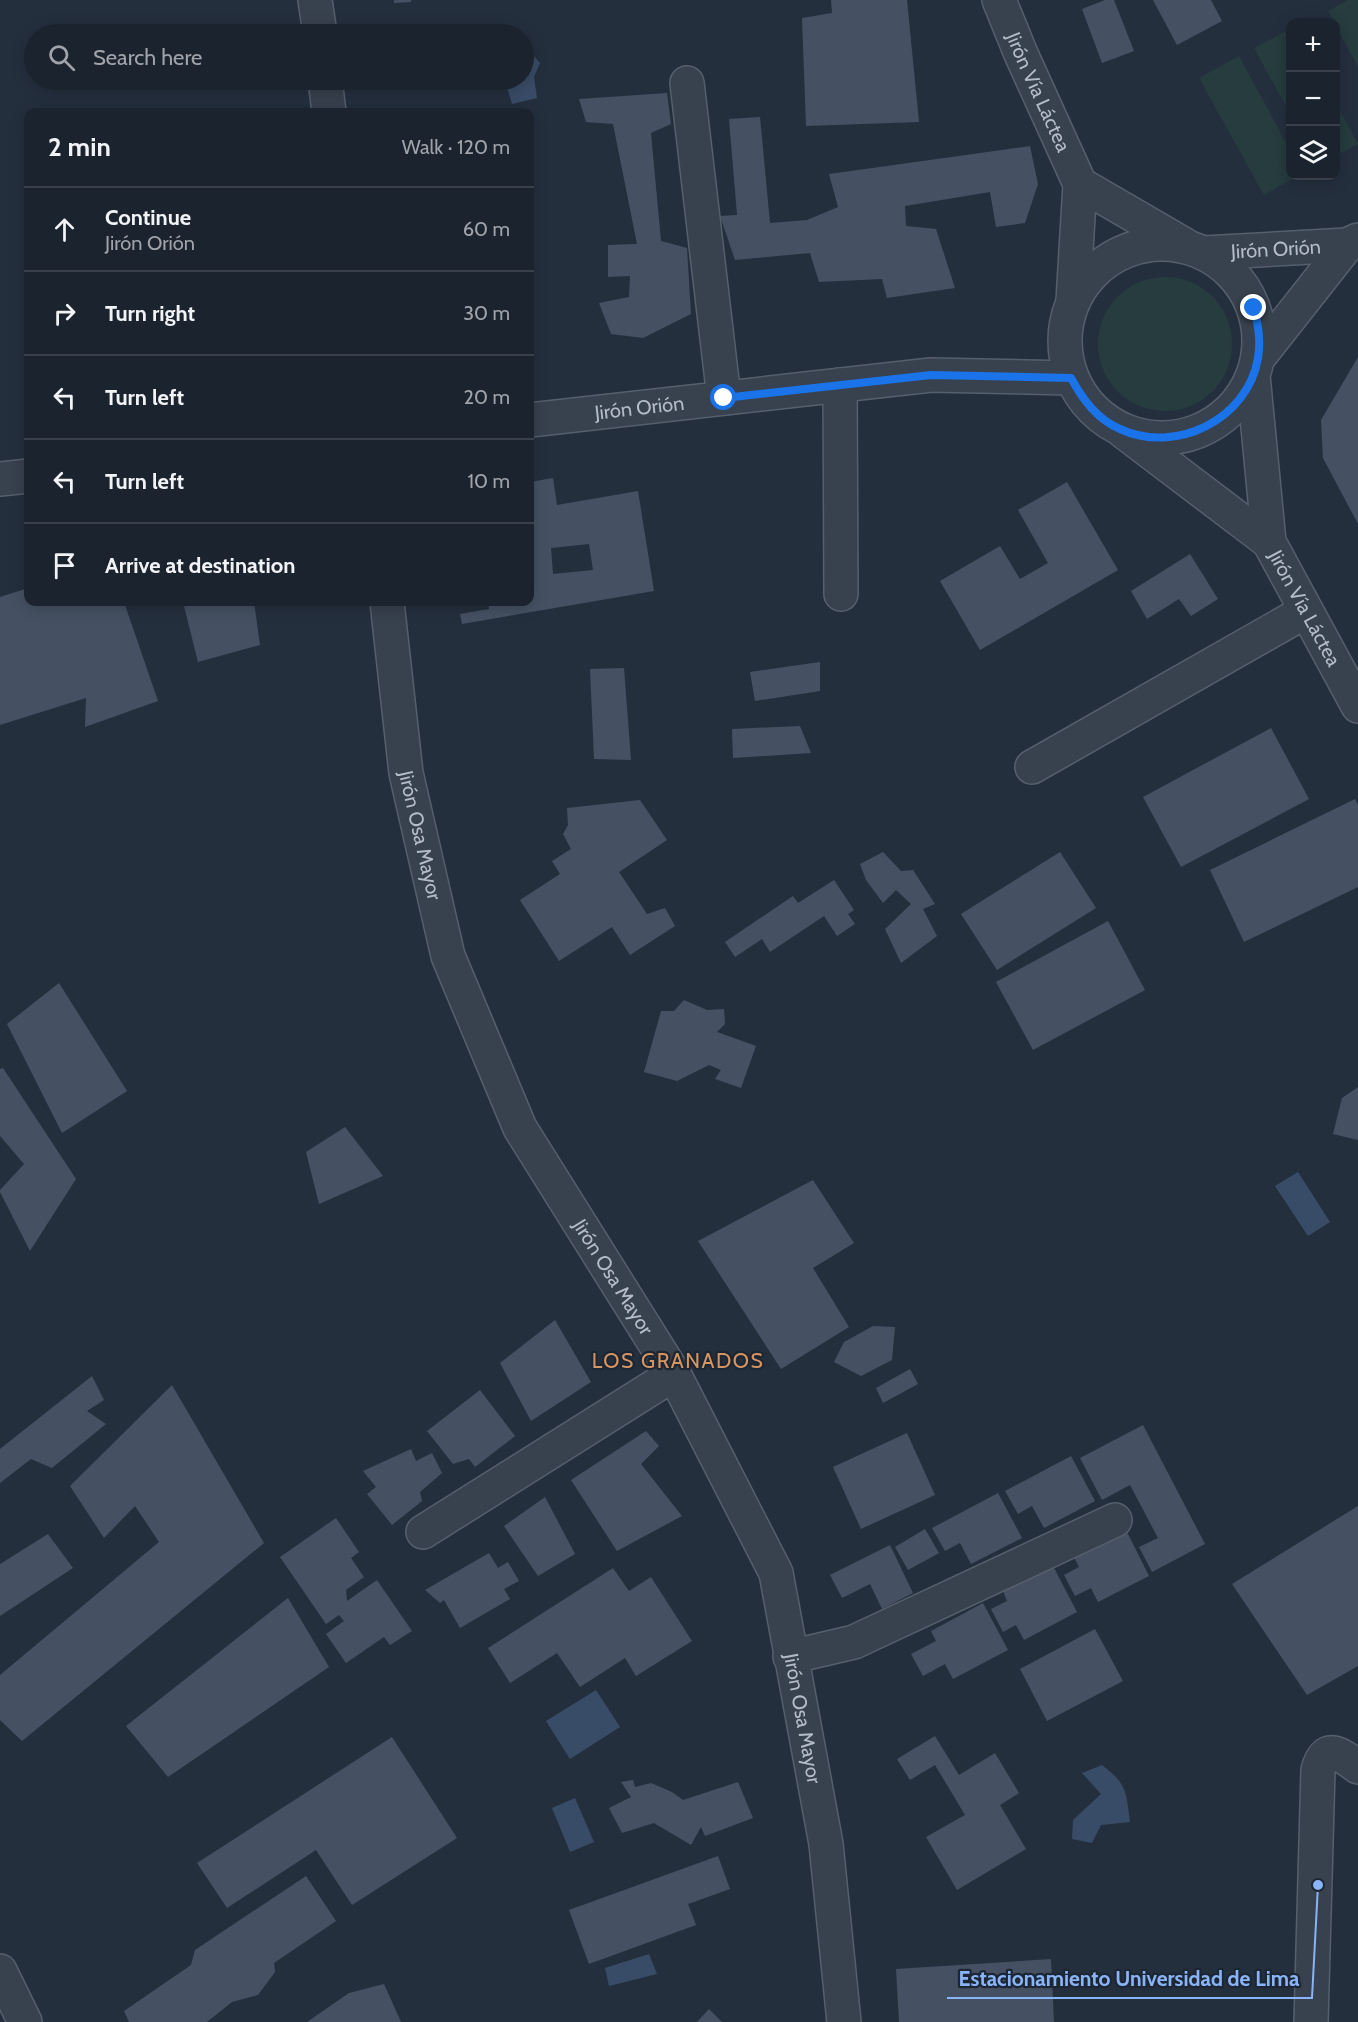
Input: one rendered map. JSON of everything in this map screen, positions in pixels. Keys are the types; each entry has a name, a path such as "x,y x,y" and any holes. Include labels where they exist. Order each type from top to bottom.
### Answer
{"street":[{"path":"315,0 319,24"},
{"name":"Jirón Vía Láctea","path":"999,0 1080,184 1073,301"},
{"path":"687,83 724,398"},
{"path":"326,90 328,108"},
{"path":"1080,184 1226,266 1242,285 1254,308 1259,333 1255,367 1237,403 1213,424 1183,436 1151,438 1121,430 1100,417 1083,399 1071,378 1064,340 1073,301 1088,277 1109,259 1134,248 1162,243 1197,250"},
{"name":"Jirón Orión","path":"1197,250 1353,243"},
{"name":"Jirón Orión","path":"1255,367 1353,243"},
{"name":"Jirón Vía Láctea","path":"1255,367 1269,542 1358,706"},
{"name":"Jirón Orión","path":"534,420 931,375 1071,378"},
{"path":"840,386 841,594"},
{"name":"Jirón Vía Láctea","path":"1121,430 1269,542"},
{"path":"0,479 24,476"},
{"name":"Jirón Osa Mayor","path":"387,606 406,773 448,956 520,1128 674,1374 776,1573 826,1844 844,2022"},
{"path":"1032,767 1306,611"},
{"path":"423,1532 674,1374"},
{"path":"790,1657 854,1642 1115,1520"},
{"path":"1311,2022 1317,1770 1326,1754 1334,1752 1341,1754 1358,1767"},
{"path":"0,1971 25,2022"}],"green space":[{"path":"1348,0 1358,0 1358,67 1340,33 1340,18 1332,18 1328,11"},
{"path":"1286,31 1286,107 1254,48"},
{"path":"1239,56 1286,143 1286,180 1291,180 1264,195 1199,78"},
{"path":"1340,110 1358,144 1340,154"},
{"path":"1165,277 1191,282 1212,297 1227,318 1232,344 1227,370 1212,391 1191,406 1165,411 1139,406 1118,391 1103,370 1098,344 1103,318 1118,297 1139,282"}],"water":[{"path":"534,57 540,63 534,77"},
{"path":"534,77 537,98 512,104 508,90 534,90"},
{"path":"1298,1172 1330,1222 1308,1236 1275,1186"},
{"path":"596,1690 620,1727 570,1759 546,1721"},
{"path":"1102,1765 1121,1783 1124,1789 1130,1822 1101,1825 1092,1843 1072,1839 1073,1820 1101,1794 1082,1773"},
{"path":"575,1798 594,1842 570,1852 552,1808"},
{"path":"649,1954 657,1974 609,1986 605,1968"}],"building":[{"path":"394,0 411,0 411,2 394,3"},
{"path":"831,0 907,0 919,122 806,126 802,18 832,13"},
{"path":"1105,0 1114,0 1134,51 1102,63 1082,9"},
{"path":"1153,0 1211,0 1222,21 1177,45"},
{"path":"667,93 671,124 651,133 661,241 687,248 691,314 643,338 611,334 599,303 629,297 630,276 608,277 608,245 637,244 613,124 586,122 579,99"},
{"path":"760,117 770,223 807,220 838,207 829,174 1030,146 1038,184 1025,223 996,227 990,192 905,206 906,226 936,229 955,288 887,298 882,279 819,282 810,253 735,260 720,216 737,215 729,119"},
{"path":"1358,357 1358,524 1323,458 1321,420"},
{"path":"553,478 557,505 638,491 654,591 462,624 460,614 489,609 489,606 534,606 534,481","holes":["589,544 593,570 553,574 551,548"]},
{"path":"1067,482 1118,570 980,650 940,581 1000,546 1020,579 1048,563 1018,510"},
{"path":"1190,554 1218,599 1191,616 1179,599 1147,619 1131,591"},
{"path":"24,589 24,606 125,606 158,701 85,727 86,698 0,725 0,597"},
{"path":"184,606 255,606 260,645 198,662"},
{"path":"820,662 820,691 755,701 750,672"},
{"path":"624,668 631,760 594,759 590,669"},
{"path":"800,726 811,753 733,758 732,729"},
{"path":"1271,728 1309,799 1181,867 1143,797"},
{"path":"1355,799 1358,805 1358,887 1244,942 1210,870"},
{"path":"640,800 667,840 619,872 647,914 665,908 675,926 630,955 612,927 559,961 520,900 560,874 552,861 571,849 563,834 568,825 567,808"},
{"path":"883,852 901,871 913,870 935,904 923,909 937,936 901,963 885,929 911,904 896,890 883,903 866,880 860,864"},
{"path":"1060,852 1096,908 997,970 961,914"},
{"path":"834,880 854,910 848,914 855,924 837,936 824,916 770,952 762,939 735,957 725,942 793,896 798,903"},
{"path":"1108,921 1145,990 1033,1050 996,982"},
{"path":"59,983 127,1091 62,1133 7,1024"},
{"path":"684,1000 707,1010 724,1009 725,1024 717,1032 756,1046 741,1088 715,1079 721,1070 709,1065 677,1081 644,1072 661,1011 674,1011"},
{"path":"3,1068 76,1179 30,1251 0,1192 24,1164 0,1136 0,1069"},
{"path":"1358,1087 1358,1140 1333,1134 1342,1098"},
{"path":"345,1127 383,1176 319,1204 306,1152"},
{"path":"813,1180 854,1243 813,1268 849,1327 781,1369 698,1241"},
{"path":"555,1320 591,1382 531,1421 500,1363"},
{"path":"873,1326 895,1327 892,1360 861,1376 834,1362 844,1342"},
{"path":"910,1369 918,1384 883,1403 876,1388"},
{"path":"92,1376 104,1400 87,1411 106,1424 52,1468 31,1459 0,1483 0,1449"},
{"path":"172,1385 264,1543 22,1741 0,1720 0,1675 159,1542 135,1506 104,1538 70,1486"},
{"path":"480,1390 515,1436 475,1467 469,1459 453,1464 427,1431"},
{"path":"1143,1425 1205,1544 1152,1572 1139,1547 1158,1538 1130,1485 1102,1500 1080,1458"},
{"path":"646,1431 659,1446 641,1464 682,1516 617,1551 571,1480"},
{"path":"907,1433 935,1495 861,1529 833,1467"},
{"path":"411,1449 416,1461 432,1453 442,1473 420,1492 422,1501 392,1525 367,1494 376,1487 363,1471"},
{"path":"1071,1456 1095,1501 1044,1528 1032,1506 1018,1514 1005,1491"},
{"path":"998,1493 1022,1538 971,1564 960,1543 945,1551 932,1528"},
{"path":"545,1497 575,1554 538,1576 504,1526"},
{"path":"1358,1506 1358,1666 1307,1695 1232,1584"},
{"path":"336,1518 359,1552 351,1558 364,1577 346,1590 347,1601 377,1580 412,1631 390,1645 384,1637 346,1663 326,1634 344,1621 339,1615 326,1624 280,1557"},
{"path":"1125,1528 1149,1576 1098,1602 1091,1588 1075,1596 1064,1575 1079,1567 1073,1555"},
{"path":"925,1529 939,1553 908,1570 895,1547"},
{"path":"48,1534 73,1568 0,1616 0,1564"},
{"path":"890,1545 913,1593 882,1609 870,1584 842,1598 830,1575"},
{"path":"489,1553 498,1568 508,1562 519,1581 504,1589 510,1599 460,1628 444,1600 440,1603 425,1590"},
{"path":"1052,1564 1077,1612 1024,1640 1016,1625 1003,1632 991,1609 1007,1601 1003,1591"},
{"path":"613,1568 629,1591 651,1577 692,1641 636,1676 625,1658 580,1687 557,1653 510,1683 488,1648"},
{"path":"288,1598 329,1667 168,1777 126,1726"},
{"path":"983,1603 1008,1650 953,1679 945,1664 923,1676 911,1654 936,1641 931,1631"},
{"path":"1095,1629 1123,1681 1047,1721 1020,1669"},
{"path":"935,1736 959,1775 995,1753 1019,1793 1000,1805 1026,1849 957,1890 926,1837 965,1815 935,1765 910,1780 897,1759"},
{"path":"392,1737 457,1838 352,1905 316,1850 227,1908 197,1863"},
{"path":"633,1780 635,1787 651,1783 672,1792 683,1800 738,1782 753,1818 705,1836 701,1827 691,1845 654,1823 622,1833 609,1808 631,1797 621,1782"},
{"path":"718,1856 730,1889 688,1904 696,1925 589,1964 569,1910"},
{"path":"306,1876 336,1921 274,1963 275,1972 258,1995 232,2002 207,2022 129,2022 124,2011 191,1965 195,1950"},
{"path":"1051,1959 1054,2022 899,2022 896,1969"},
{"path":"384,1984 401,2022 307,2022 349,1993"},
{"path":"709,2009 722,2022 697,2022"}],"place":[{"name":"Estacionamiento Universidad de Lima","path":"1318,1885"}],"district":[{"name":"LOS GRANADOS","path":"678,1361"}],"route":[{"path":"724,398 931,375 1071,378 1083,399 1100,417 1121,430 1151,438 1183,436 1213,424 1237,403 1253,375 1258,358 1259,333 1254,308"}]}
